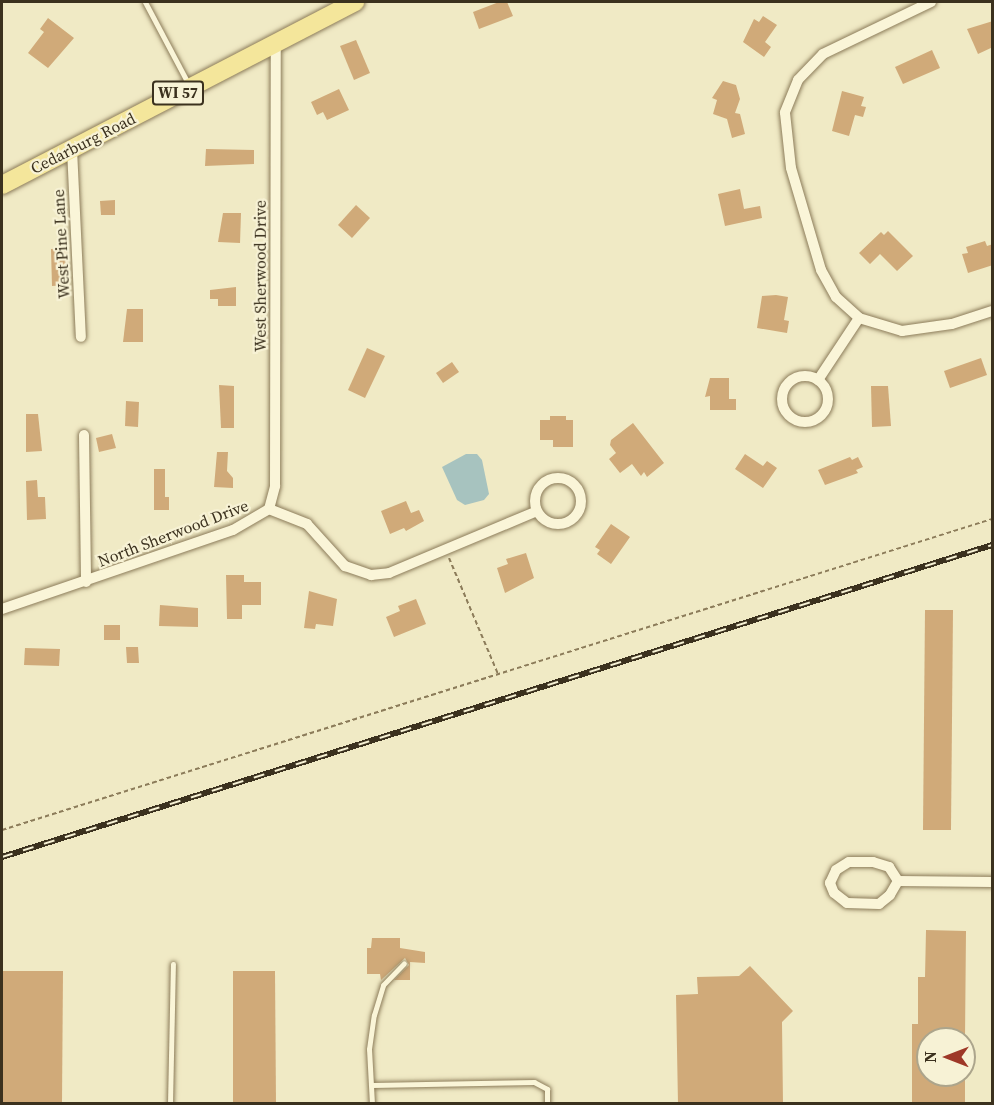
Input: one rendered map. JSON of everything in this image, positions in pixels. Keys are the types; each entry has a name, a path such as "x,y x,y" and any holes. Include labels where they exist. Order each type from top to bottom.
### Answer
{"main road":[{"name":"Cedarburg Road","path":"2,184 355,2"}],"street":[{"path":"931,2 823,54 798,80 785,113 791,168 821,270 836,297 859,318 902,331 952,324 993,311"},
{"name":"West Sherwood Drive","path":"269,509 275,486 276,41"},
{"name":"West Pine Lane","path":"72,149 81,337"},
{"path":"818,380 859,318"},
{"path":"803,377 818,380 827,391 824,412 813,421 792,418 783,405 789,383 803,377"},
{"path":"84,435 86,582"},
{"path":"562,479 578,492 579,507 571,520 548,522 537,511 538,490 548,481 562,479"},
{"name":"North Sherwood Drive","path":"2,609 232,530 269,509 307,524 345,566 371,575 389,573 537,511"},
{"path":"849,861 873,861 889,867 898,881 879,904 847,903 834,892 830,883 836,870 849,861"},
{"path":"898,881 993,882"}],"lane":[{"path":"145,2 190,87"},
{"path":"372,1104 369,1049 374,1015 382,985 404,963"},
{"path":"170,1104 173,964"},
{"path":"372,1086 534,1082 547,1089 547,1104"}],"path":[{"path":"2,830 993,519"},
{"path":"446,550 498,674"}],"water":[{"path":"466,454 477,454 482,460 489,494 484,500 465,505 457,500 442,467"}],"building":[{"path":"499,2 507,2 513,16 479,29 473,12"},
{"path":"763,16 777,25 765,42 771,47 764,57 743,42 754,19 759,22"},
{"path":"48,18 74,38 48,68 28,53 44,32 40,29"},
{"path":"993,21 993,47 978,54 967,29"},
{"path":"356,40 370,73 354,80 340,46"},
{"path":"932,50 940,68 903,84 895,67"},
{"path":"723,81 736,85 740,99 735,113 740,114 745,134 732,138 727,119 713,114 717,100 712,98"},
{"path":"339,89 349,110 327,120 323,112 317,115 311,102"},
{"path":"842,91 864,97 861,106 866,107 863,117 855,115 849,136 832,131"},
{"path":"206,149 254,150 254,164 205,166"},
{"path":"740,189 744,209 760,206 762,218 725,226 718,194"},
{"path":"115,200 115,215 101,215 100,201"},
{"path":"356,205 370,218 352,238 338,225"},
{"path":"223,213 241,213 240,243 218,242"},
{"path":"888,231 913,256 897,271 880,254 870,264 859,253 881,232 884,235"},
{"path":"985,241 987,246 993,244 993,265 968,273 962,254 968,253 966,247"},
{"path":"68,248 68,285 52,286 51,249"},
{"path":"236,287 236,306 218,306 218,299 210,299 210,290"},
{"path":"762,296 788,297 784,320 789,321 787,333 757,328"},
{"path":"127,309 143,309 143,342 123,342"},
{"path":"367,348 385,356 365,398 348,390"},
{"path":"981,358 987,375 950,388 944,371"},
{"path":"452,362 459,372 443,383 436,373"},
{"path":"710,378 729,378 729,399 736,399 736,410 710,410 710,396 705,397"},
{"path":"219,385 234,386 234,428 221,428"},
{"path":"871,386 888,386 891,426 872,427"},
{"path":"126,401 139,402 138,427 125,426"},
{"path":"26,414 38,414 42,451 26,452"},
{"path":"550,416 566,416 566,420 573,420 573,447 553,447 553,440 540,440 540,420 550,420"},
{"path":"633,423 664,463 647,477 644,472 641,476 632,464 620,473 609,459 616,453 610,445 611,440"},
{"path":"112,434 116,448 99,452 96,438"},
{"path":"217,452 228,452 227,471 233,478 233,488 214,487"},
{"path":"745,454 763,466 767,461 777,468 763,488 735,469"},
{"path":"850,457 852,460 858,457 863,467 856,470 858,473 825,485 818,470"},
{"path":"154,469 165,469 165,497 169,497 169,510 154,510"},
{"path":"37,480 38,497 45,497 46,519 27,520 26,481"},
{"path":"406,501 411,513 419,510 424,521 406,531 404,528 390,534 381,511"},
{"path":"611,524 630,537 611,564 597,554 600,550 595,547"},
{"path":"526,553 534,578 505,593 497,568 508,564 506,559"},
{"path":"226,575 244,575 244,582 261,582 261,605 242,605 242,619 227,619"},
{"path":"309,591 337,599 333,626 316,624 315,629 304,628"},
{"path":"416,599 426,624 394,637 386,617 400,611 398,606"},
{"path":"160,605 198,608 198,627 159,626"},
{"path":"925,610 953,610 951,830 923,830"},
{"path":"104,625 120,625 120,640 104,640"},
{"path":"126,647 138,647 139,663 127,663"},
{"path":"25,648 60,649 59,666 24,665"},
{"path":"926,930 966,931 965,1027 916,1027 916,1087 965,1087 965,1103 912,1103 912,1024 918,1024 918,977 925,977"},
{"path":"372,938 400,938 400,948 425,952 425,963 410,962 410,980 394,980 409,965 405,958 381,980 380,974 367,974 367,948 371,948"},
{"path":"750,966 793,1011 782,1022 783,1104 678,1104 676,995 698,994 697,977 739,976"},
{"path":"2,971 63,971 62,1104 2,1104"},
{"path":"233,971 275,971 276,1104 233,1104"}],"railway":[{"path":"2,857 992,545"}]}
